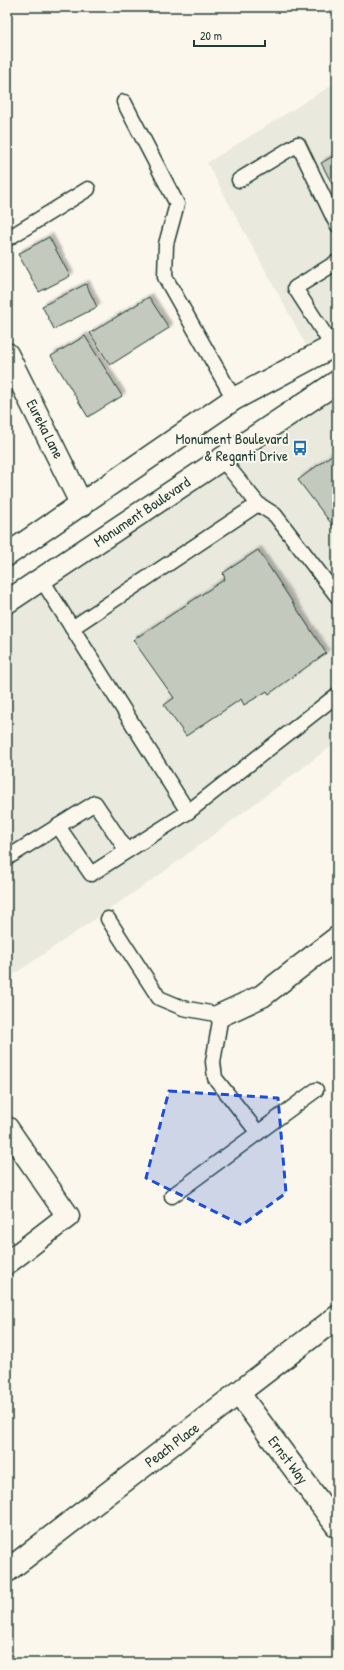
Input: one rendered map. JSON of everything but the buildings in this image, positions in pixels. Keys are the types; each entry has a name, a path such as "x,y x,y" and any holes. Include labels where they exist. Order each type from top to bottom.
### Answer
{"street":[{"path":"7,555 234,399 336,349"},
{"name":"Eureka Lane","path":"7,354 82,504"},
{"name":"Monument Boulevard","path":"7,602 337,382"},
{"path":"221,1015 262,996 337,938"},
{"path":"7,1128 68,1216 7,1263"},
{"name":"Peach Place","path":"7,1571 337,1317"},
{"name":"Ernst Way","path":"238,1394 337,1526"}],"lane":[{"path":"124,102 177,204 166,244 165,277 234,399"},
{"path":"239,180 298,144 337,225"},
{"path":"7,239 88,188"},
{"path":"336,349 295,288 337,262"},
{"path":"221,458 258,504 275,515 337,596"},
{"path":"72,628 258,504"},
{"path":"42,580 188,812"},
{"path":"58,826 91,874 188,812 337,695"},
{"path":"7,858 95,803 127,851"},
{"path":"108,919 159,998 183,1008 221,1015 213,1062 215,1078 258,1132"},
{"path":"172,1196 316,1090"}],"highlighted area":[{"path":"169,1091 278,1098 286,1193 242,1225 146,1178"}],"shaded area":[{"path":"337,82 337,344 313,358 207,163"},
{"path":"337,382 337,742 161,874 7,979 7,602"}],"place":[{"name":"Monument Boulevard & Reganti Drive","path":"300,448"}]}
